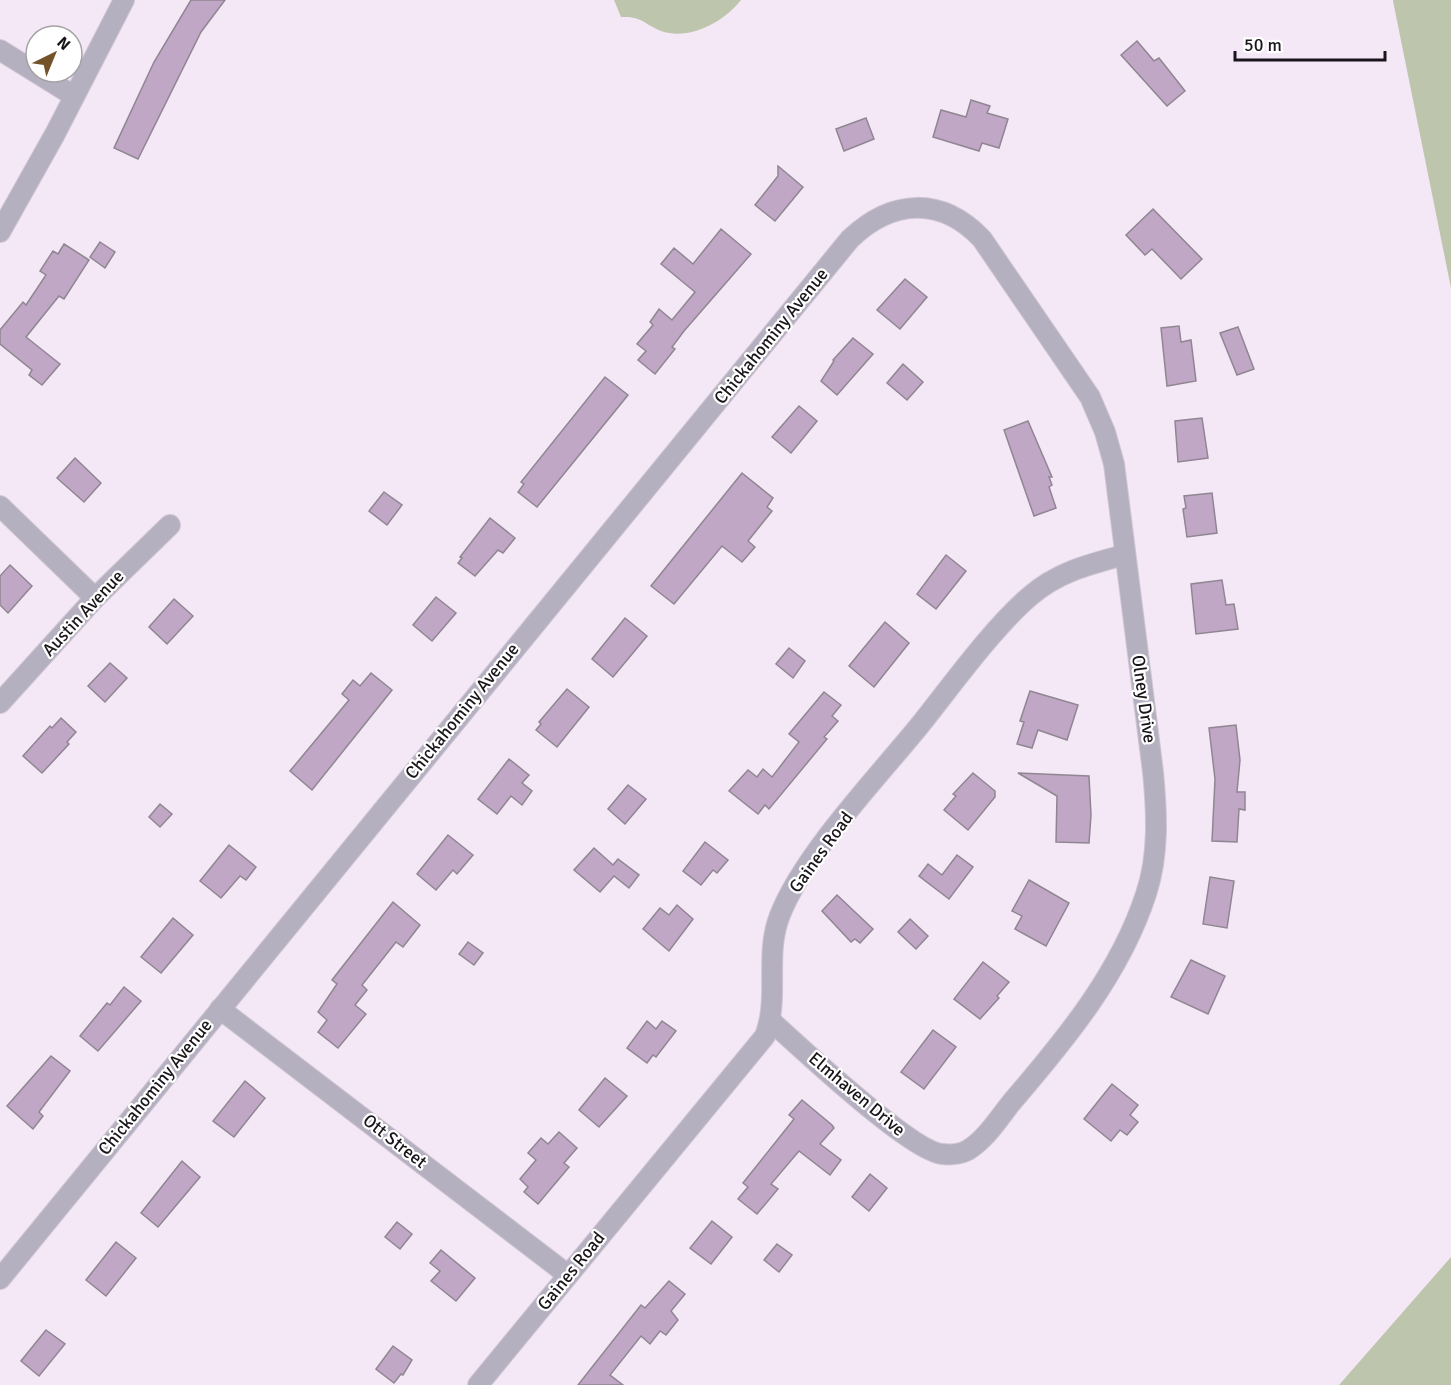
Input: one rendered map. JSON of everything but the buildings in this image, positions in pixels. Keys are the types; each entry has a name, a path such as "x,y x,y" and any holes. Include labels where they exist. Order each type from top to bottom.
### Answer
{"street":[{"path":"0,232 124,0"},
{"path":"0,50 74,96"},
{"name":"Chickahominy Avenue","path":"0,1279 850,239 880,216 901,209 923,207 938,209 960,220"},
{"name":"Olney Drive","path":"951,1155 968,1149 981,1139 1042,1067 1091,1002 1128,938 1146,893 1155,847 1157,811 1114,464 1105,432 1090,397 995,255 976,231 960,220"},
{"path":"0,506 95,598"},
{"name":"Austin Avenue","path":"0,704 95,598 170,525"},
{"name":"Gaines Road","path":"478,1385 765,1036 771,1021 773,1006 770,959 779,917 800,876 830,836 972,661 1029,597 1066,573 1124,555"},
{"name":"Ott Street","path":"220,1009 568,1275"},
{"name":"Elmhaven Drive","path":"771,1021 907,1137 939,1154 951,1155"}],"green space":[{"path":"614,0 741,0 725,16 705,28 672,33 661,31 638,19 621,17"},
{"path":"1451,0 1451,288 1393,1"},
{"path":"1451,1257 1451,1385 1339,1385"}]}
